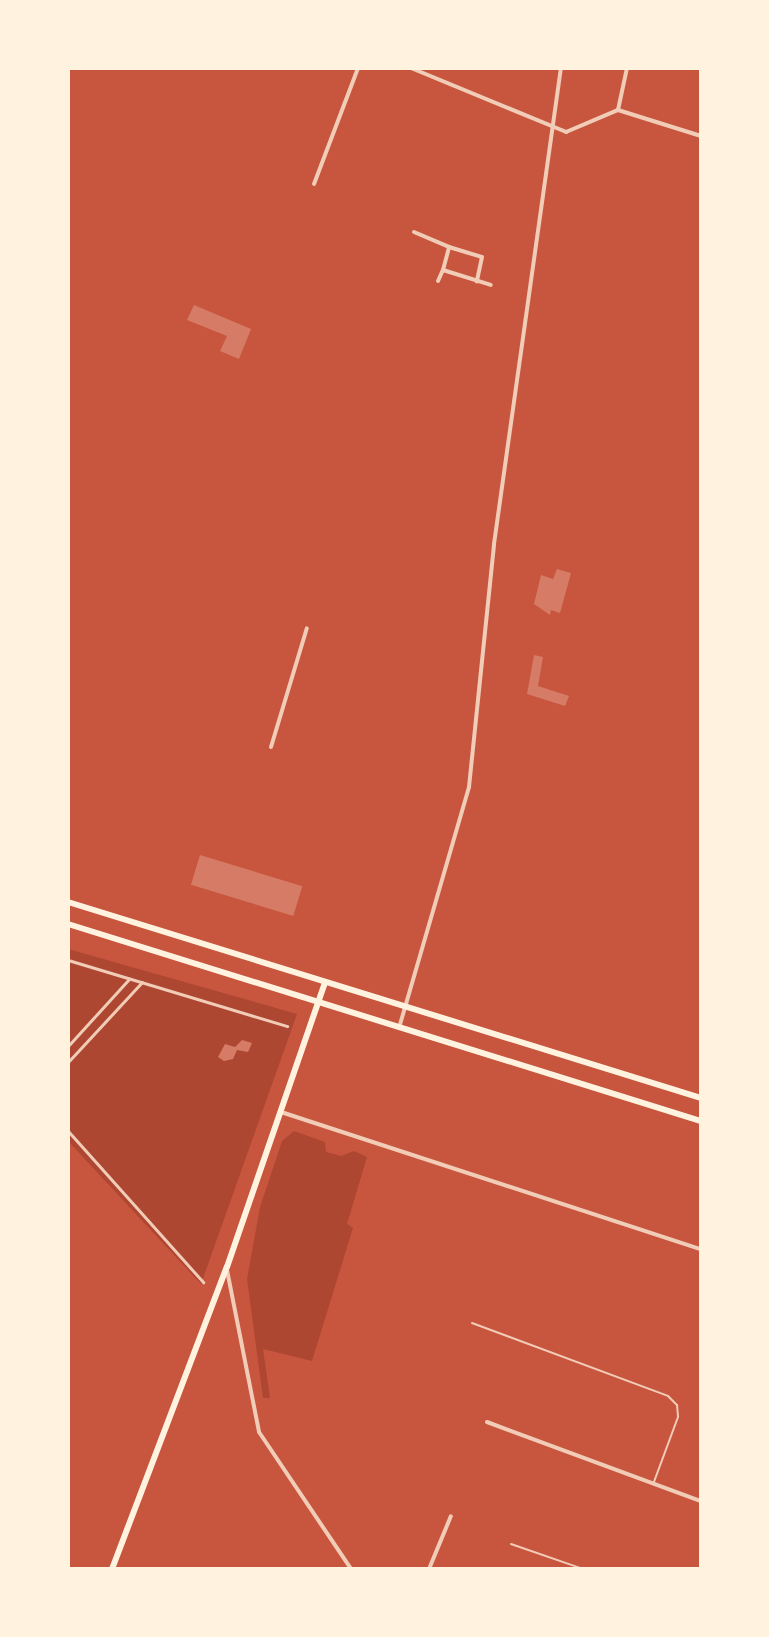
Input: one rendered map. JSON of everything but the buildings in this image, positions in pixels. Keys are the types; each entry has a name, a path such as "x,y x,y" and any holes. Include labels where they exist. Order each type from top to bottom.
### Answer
{"main road":[{"path":"68,902 701,1098"},
{"path":"68,924 701,1121"},
{"path":"112,1569 227,1267 325,982"}],"street":[{"path":"314,184 358,68"},
{"path":"411,68 566,132 618,110 701,136"},
{"path":"399,1028 469,787 494,544 561,68"},
{"path":"618,110 627,68"},
{"path":"414,232 482,257 477,281"},
{"path":"438,281 449,247"},
{"path":"443,270 491,285"},
{"path":"271,747 307,628"},
{"path":"68,960 287,1026"},
{"path":"68,1046 129,979"},
{"path":"68,1062 142,982"},
{"path":"278,1112 701,1249"},
{"path":"68,1131 203,1282"},
{"path":"227,1267 259,1432 351,1569"},
{"path":"487,1422 701,1501"},
{"path":"429,1569 451,1516"}],"lane":[{"path":"472,1323 668,1396 677,1405 678,1417 653,1484"},
{"path":"511,1544 583,1569"}],"shaded area":[{"path":"68,949 297,1014 201,1284 68,1141"},
{"path":"294,1131 325,1142 326,1152 341,1156 354,1151 367,1157 347,1224 353,1228 312,1361 263,1349 270,1398 263,1398 247,1279 260,1207 282,1141"}]}
